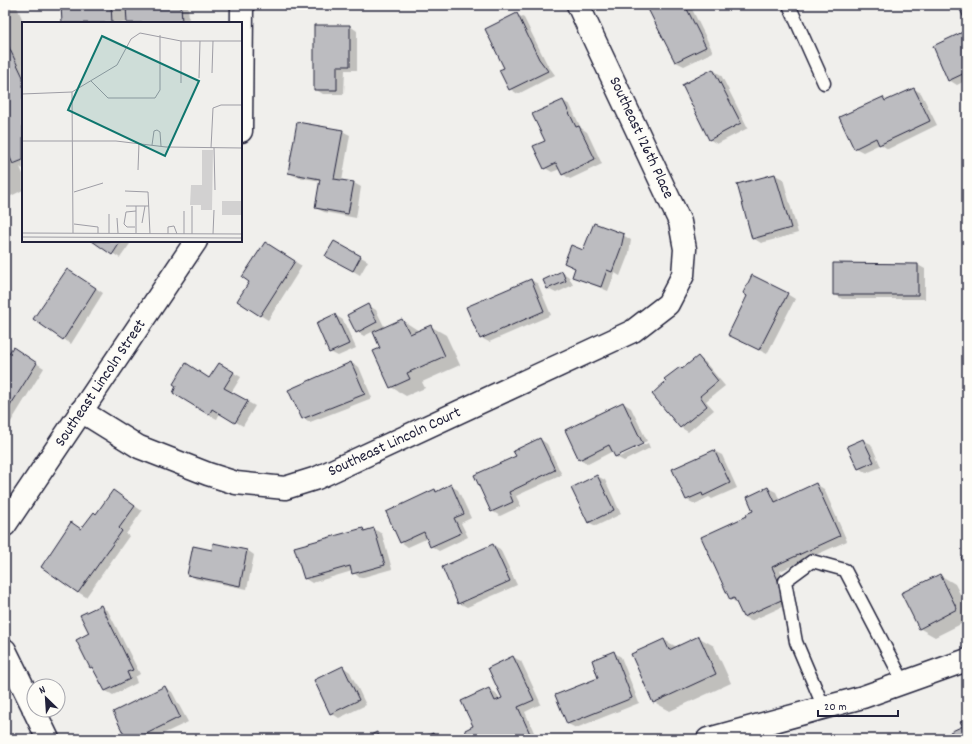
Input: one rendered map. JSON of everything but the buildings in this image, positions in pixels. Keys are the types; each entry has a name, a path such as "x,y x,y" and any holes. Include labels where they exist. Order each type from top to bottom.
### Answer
{"street":[{"path":"242,5 242,22"},
{"name":"Southeast 126th Place","path":"578,5 680,222 684,249 683,275"},
{"name":"Southeast Lincoln Street","path":"5,525 195,242"},
{"name":"Southeast Lincoln Court","path":"81,412 139,447 208,474 236,483 285,488 317,478 633,331 668,304 683,275"},
{"path":"5,650 26,693"},
{"path":"712,738 863,697 967,660"},
{"path":"38,718 48,739"}],"lane":[{"path":"789,5 824,83"},
{"path":"824,708 796,642 785,581 812,561 845,570 904,683"}]}
